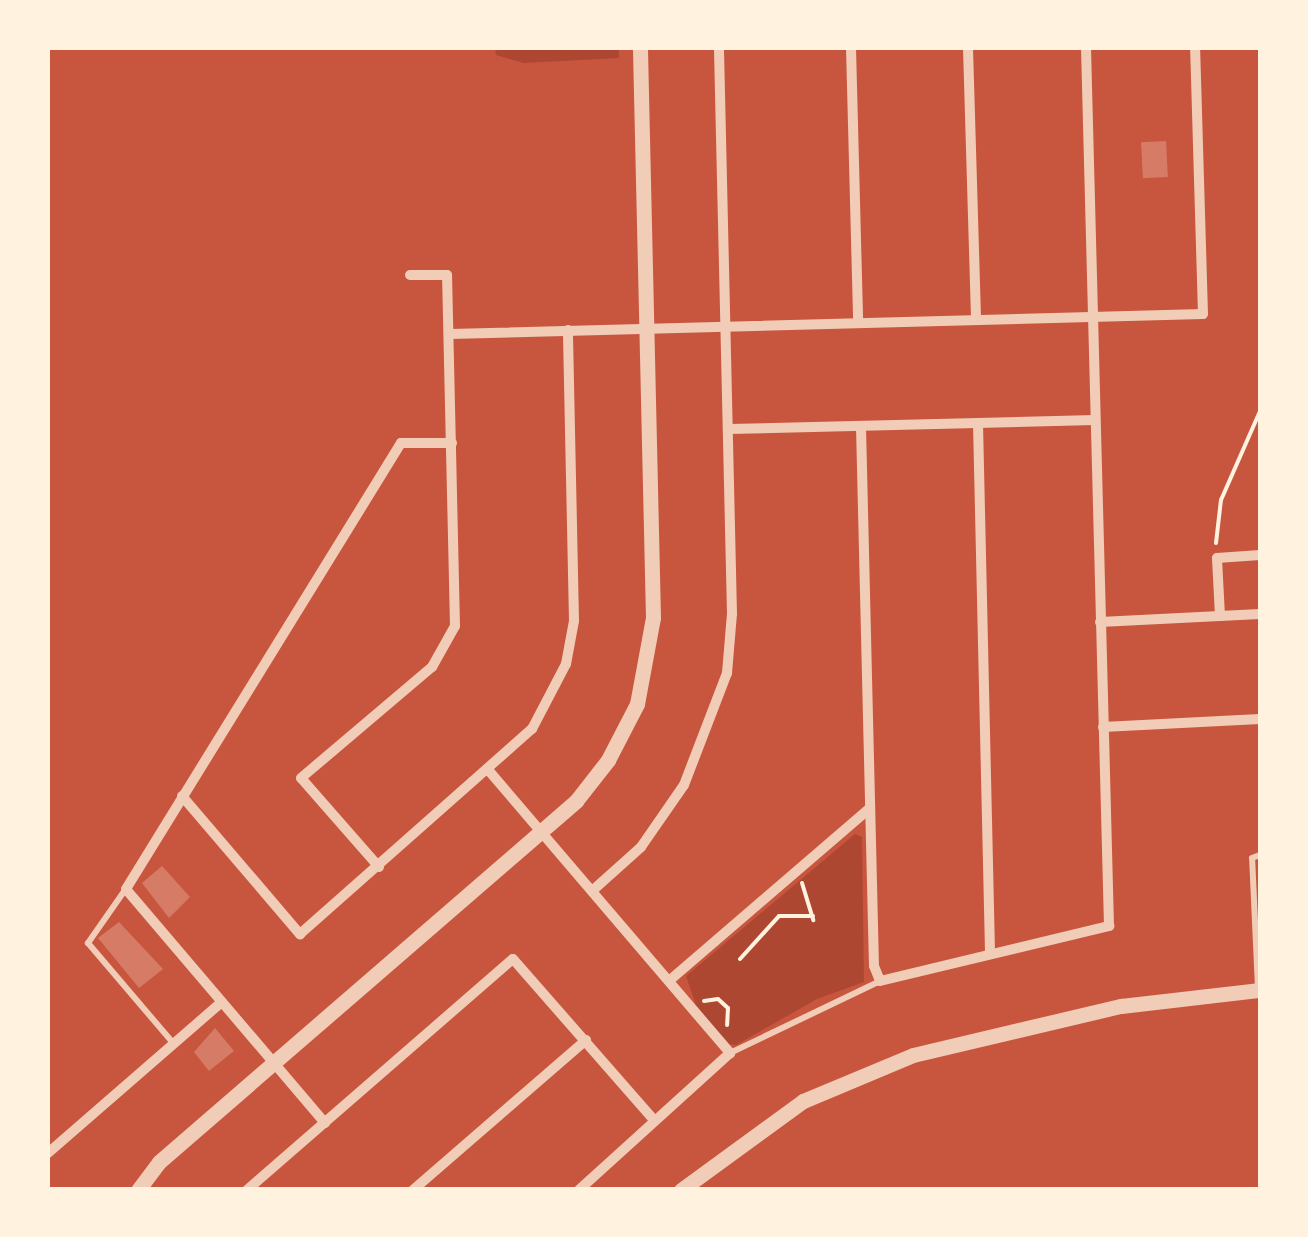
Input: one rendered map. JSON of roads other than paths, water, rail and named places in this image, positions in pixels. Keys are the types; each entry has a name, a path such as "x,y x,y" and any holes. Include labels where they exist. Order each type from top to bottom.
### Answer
{"street":[{"path":"138,1190 159,1162 541,832 608,760 636,704 651,649 640,48"},
{"path":"592,891 640,847 670,808 718,704 732,635 719,48"},
{"path":"852,48 858,322"},
{"path":"968,48 976,320"},
{"path":"861,426 874,966 880,981 1109,926 1086,48"},
{"path":"450,334 1203,314 1195,48"},
{"path":"379,867 301,778 432,666 450,639 458,611 447,274 410,276"},
{"path":"182,796 300,934 490,772 545,710 571,643 568,330"},
{"path":"729,430 1095,420"},
{"path":"978,422 990,953"},
{"path":"325,1122 126,890 401,443 452,442"},
{"path":"1220,616 1217,558 1260,556"},
{"path":"1100,622 1260,614"},
{"path":"1102,726 1260,718"},
{"path":"490,772 730,1053 652,1118 578,1190"},
{"path":"670,980 870,808"},
{"path":"247,1190 513,958 652,1118"},
{"path":"681,1190 762,1125 898,1060 1121,1006 1259,990"},
{"path":"48,1153 222,1002"},
{"path":"413,1190 586,1040"}],"lane":[{"path":"1259,990 1252,858 1260,855"},
{"path":"126,890 116,894 88,943 174,1044"},
{"path":"730,1053 880,981"}]}
